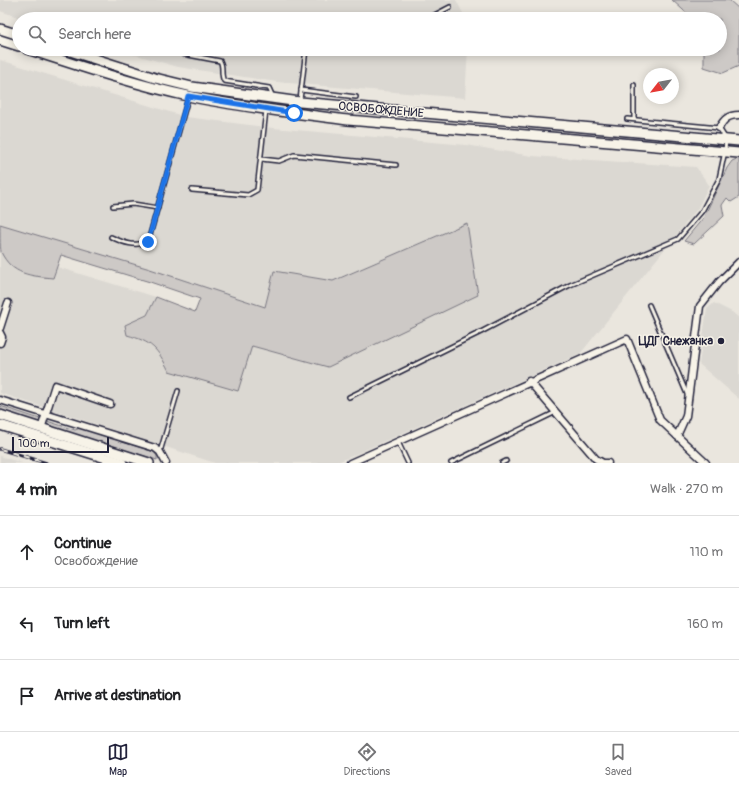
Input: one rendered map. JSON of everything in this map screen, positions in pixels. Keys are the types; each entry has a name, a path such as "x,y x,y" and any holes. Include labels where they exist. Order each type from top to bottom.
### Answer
{"street":[{"path":"0,29 12,33"},
{"path":"0,40 12,44"},
{"name":"ОСВОБОЖДЕНИЕ","path":"49,56 108,75 188,96 348,120 739,153"},
{"name":"ОСВОБОЖДЕНИЕ","path":"86,56 155,78 192,87 300,102 739,141"},
{"path":"719,128 729,116 739,115"},
{"path":"677,436 686,416 700,306 719,282 739,262"},
{"path":"0,328 8,303"},
{"path":"0,333 2,337 0,343"},
{"path":"350,463 627,338 660,420 706,463"},
{"path":"529,381 596,458 603,463 608,463"},
{"path":"41,429 55,385 110,404"},
{"path":"0,400 155,448 160,452 166,463"},
{"path":"0,415 149,463"},
{"path":"0,424 122,463"}],"lane":[{"path":"441,12 450,7"},
{"path":"194,56 220,61 222,65 222,78 224,81 269,88 273,98"},
{"path":"300,102 305,56"},
{"path":"634,85 634,120"},
{"path":"301,90 356,97"},
{"path":"111,237 125,244 140,245 148,242 188,96"},
{"path":"192,190 248,195 253,194 257,190 266,108"},
{"path":"349,397 481,332 564,288 678,239 705,205 719,179 726,139 719,128 627,119"},
{"path":"261,159 279,161 294,155 396,165"},
{"path":"113,206 133,204 158,208"},
{"path":"649,305 689,399"},
{"path":"160,452 178,391"},
{"path":"451,463 556,412"},
{"path":"398,442 408,463"},
{"path":"502,463 506,461"}],"shaded area":[{"path":"0,0 456,0 462,12 12,12 12,15 0,11"},
{"path":"672,0 729,0 739,9 739,66 723,73 704,67 704,56 727,56 727,12 685,12"},
{"path":"140,56 468,56 465,98 277,82 178,67"},
{"path":"0,60 186,117 273,128 466,145 532,156 696,167 709,185 698,208 580,354 336,463 215,463 0,393 0,252 53,278 57,267 156,297 147,315 125,325 127,335 145,340 160,353 169,371 252,346 328,367 467,223 333,281 274,271 265,307 150,269 0,224"},
{"path":"739,158 739,197 731,202 727,198 722,205 724,216 694,244 684,241 704,217 727,168 732,161"},
{"path":"467,223 478,295 328,367 252,346 238,391 169,371 153,347 142,340 127,335 125,325 147,315 156,297 195,312 200,299 61,255 53,278 30,275 16,270 5,260 1,252 0,242 0,224 150,269 265,307 274,271 333,281"},
{"name":"ЦДГ Снежанка","path":"714,303 732,312 739,318 739,399 699,364 707,309"},
{"path":"0,406 40,419 39,423 0,410"},
{"path":"47,421 75,430 80,428 154,452 157,456 157,460 46,425"},
{"path":"0,456 9,459 23,463 0,463"}],"railway":[{"path":"0,449 46,463"}],"place":[{"name":"ЦДГ Снежанка","path":"721,341"}],"route":[{"path":"148,242 188,96 294,113"}]}
